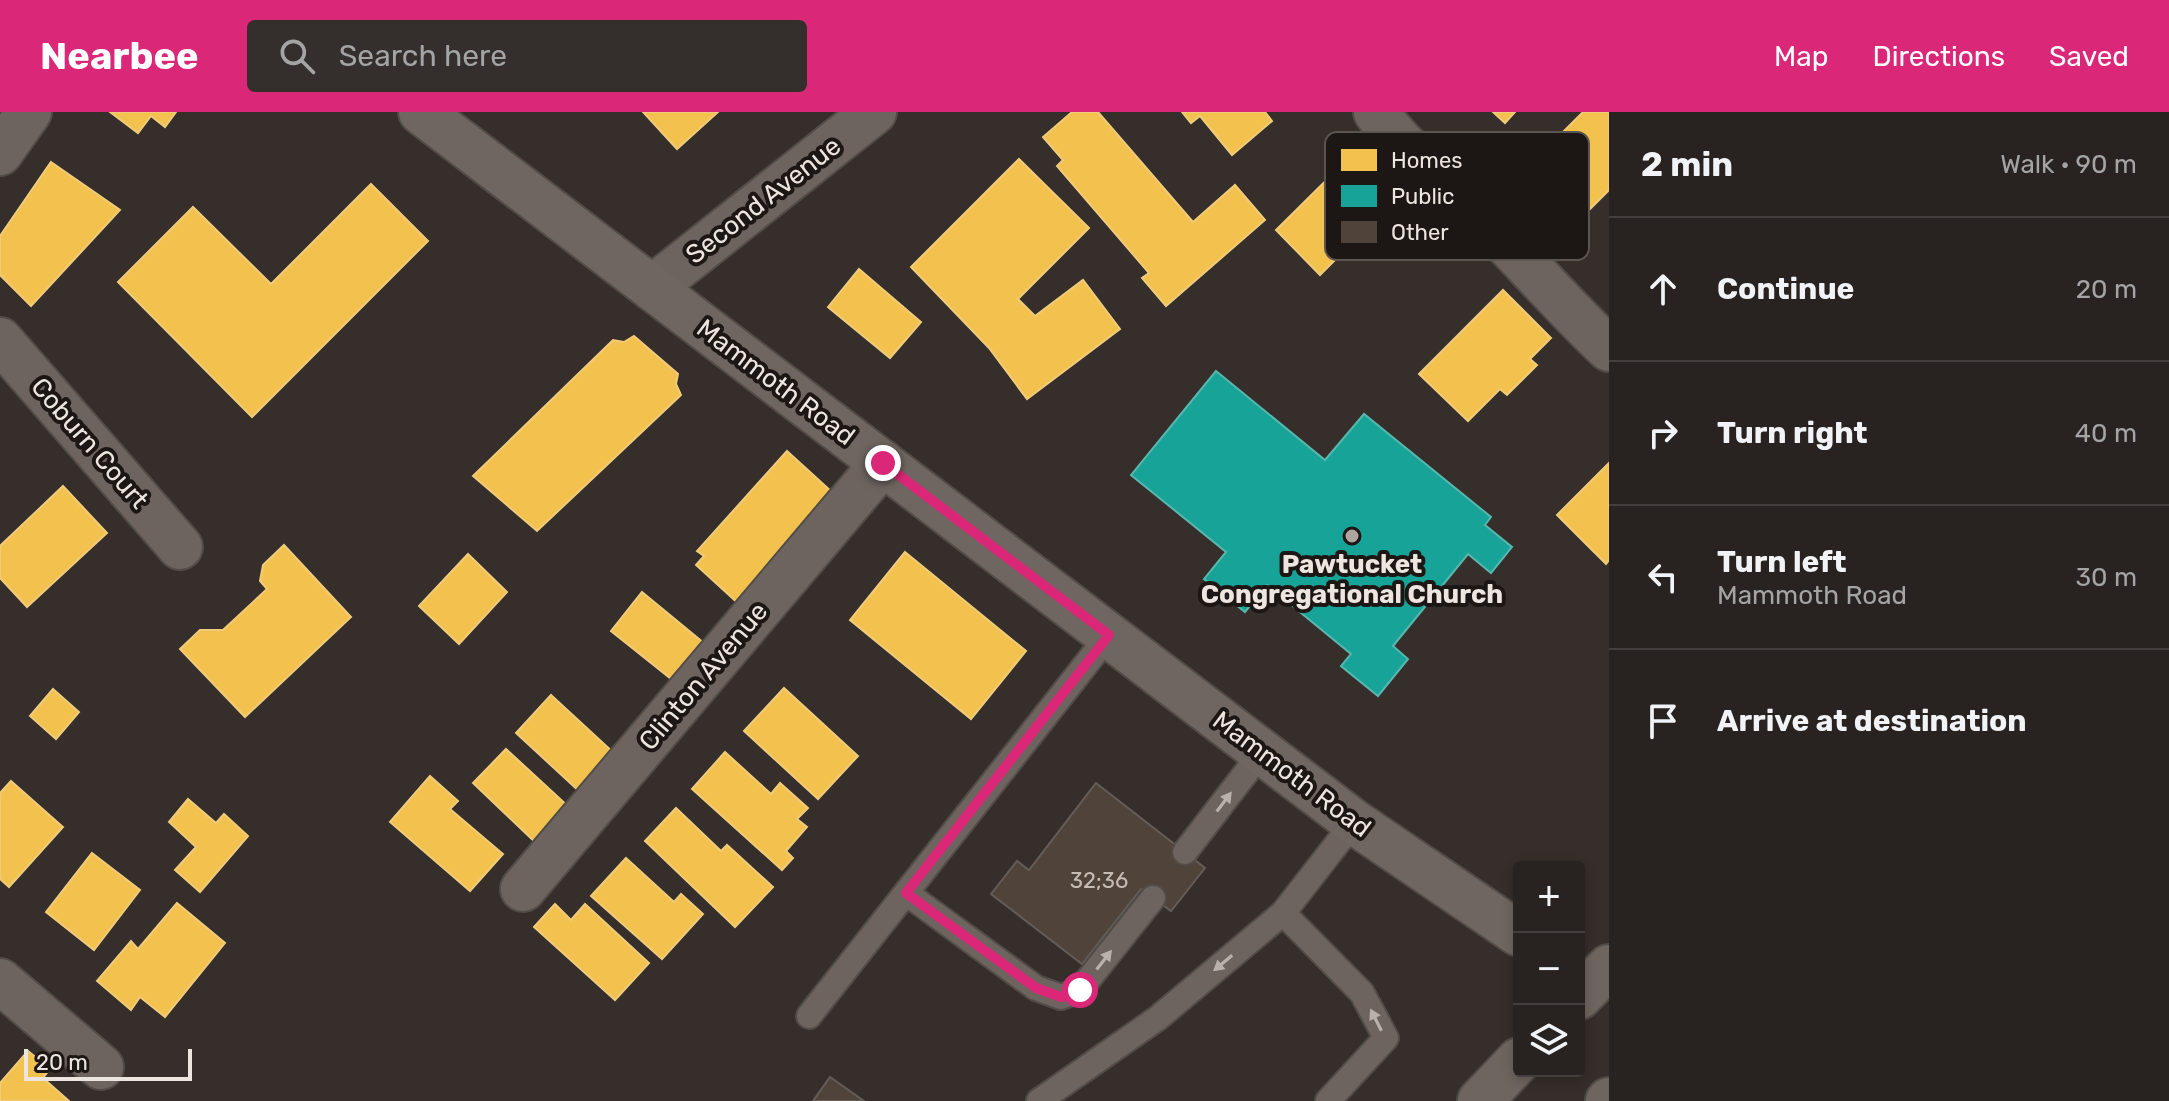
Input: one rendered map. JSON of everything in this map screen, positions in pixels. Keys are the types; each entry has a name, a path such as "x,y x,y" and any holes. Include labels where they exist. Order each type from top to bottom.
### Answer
{"main road":[{"name":"Mammoth Road","path":"421,112 1354,822 1518,933"},
{"path":"1480,1101 1513,1066"}],"street":[{"path":"0,153 29,112"},
{"name":"Second Avenue","path":"652,288 874,112"},
{"path":"1376,112 1391,132"},
{"path":"1521,260 1609,349"},
{"name":"Coburn Court","path":"0,340 180,547"},
{"name":"Clinton Avenue","path":"523,889 883,463"},
{"path":"0,981 101,1067"}],"lane":[{"path":"809,1016 1109,635"},
{"path":"1185,852 1262,752"},
{"path":"1039,1101 1158,1018 1283,913 1354,822"},
{"path":"906,893 1036,988 1061,997 1080,990 1153,898"},
{"path":"1283,913 1362,993 1386,1038 1328,1101"}],"building: Homes":[{"path":"110,112 176,112 165,127 151,116 138,133"},
{"path":"643,112 718,112 677,149"},
{"path":"1072,112 1098,112 1193,222 1235,185 1265,220 1166,306 1142,278 1149,273 1057,166 1063,160 1043,137"},
{"path":"1182,112 1265,112 1272,121 1232,155 1200,116 1191,123"},
{"path":"1493,112 1515,112 1505,123"},
{"path":"1583,112 1609,112 1609,190 1589,210 1589,132 1563,132"},
{"path":"1019,159 1089,228 1018,299 1035,316 1083,280 1120,329 1027,399 989,348 911,267"},
{"path":"51,162 120,210 31,306 0,275 0,236"},
{"path":"1325,182 1325,260 1335,260 1320,275 1276,230"},
{"path":"371,184 428,241 252,417 118,282 193,207 271,284"},
{"path":"859,269 921,322 890,358 828,307"},
{"path":"1503,290 1551,338 1530,359 1537,365 1507,395 1500,389 1468,421 1419,374"},
{"path":"634,336 678,374 676,384 681,395 537,531 473,476 613,340 624,342"},
{"path":"787,451 832,492 741,606 696,565 704,556 697,551"},
{"path":"1609,463 1609,560 1606,564 1557,515"},
{"path":"63,486 107,533 27,607 0,578 0,546"},
{"path":"284,545 351,617 245,717 180,649 200,630 223,630 267,589 260,581 263,565"},
{"path":"905,552 1026,651 971,719 850,620"},
{"path":"468,554 507,592 459,644 419,606"},
{"path":"642,592 705,644 675,682 611,631"},
{"path":"784,688 858,756 818,799 744,731"},
{"path":"53,689 79,712 56,739 30,716"},
{"path":"551,695 615,754 580,792 516,733"},
{"path":"506,749 570,808 537,844 473,783"},
{"path":"725,752 771,794 780,783 808,808 797,819 807,827 786,851 793,858 782,870 692,789"},
{"path":"430,776 458,801 450,809 503,854 470,891 390,822"},
{"path":"11,781 63,827 9,887 0,879 0,793"},
{"path":"188,799 216,823 224,814 248,836 200,892 175,870 196,847 169,822"},
{"path":"676,808 721,851 727,845 773,887 735,927 645,841"},
{"path":"92,853 140,890 94,950 46,912"},
{"path":"626,858 674,902 681,894 703,914 662,959 591,896"},
{"path":"177,903 225,943 165,1017 140,997 131,1010 97,981 131,941 138,949"},
{"path":"555,904 571,920 585,904 649,963 615,1000 534,927"},
{"path":"28,1051 50,1069 43,1078 69,1101 0,1101 0,1083"}],"building: Public":[{"name":"Pawtucket Congregational Church","path":"1216,371 1325,460 1364,414 1491,517 1485,525 1512,547 1491,573 1468,554 1393,646 1408,659 1378,696 1341,666 1351,654 1267,585 1245,612 1204,579 1226,552 1131,475"}],"building: Other":[{"path":"1096,783 1205,868 1171,911 1141,889 1082,964 991,894 1017,861 1029,870"},
{"path":"830,1077 864,1101 813,1101"}],"place":[{"name":"Pawtucket Congregational Church","path":"1352,536"}],"route":[{"path":"883,463 1109,635 906,893 1036,988 1061,997 1080,990"}]}
